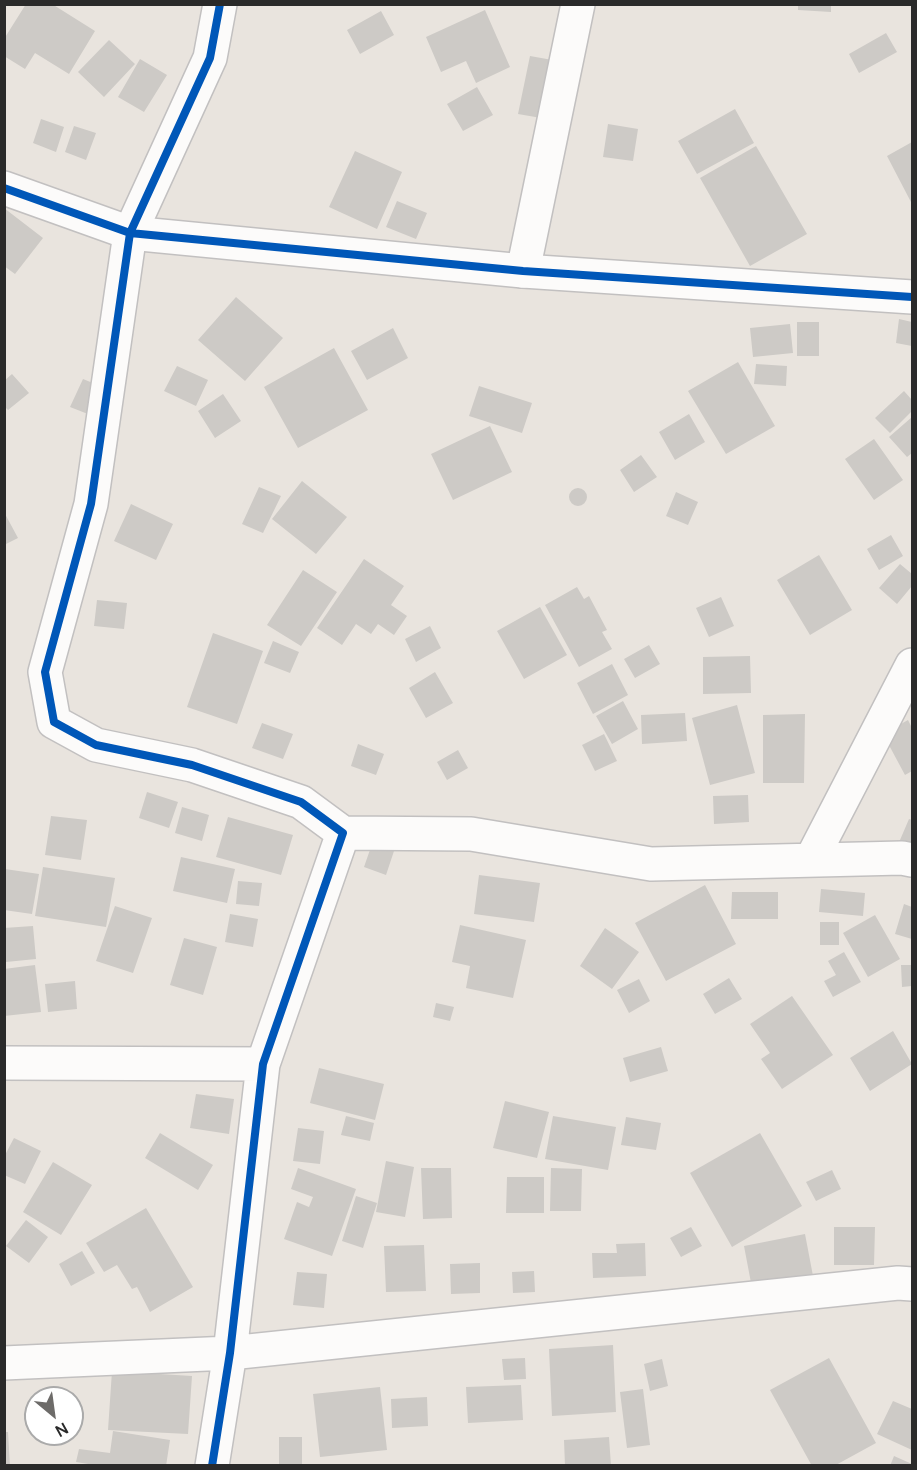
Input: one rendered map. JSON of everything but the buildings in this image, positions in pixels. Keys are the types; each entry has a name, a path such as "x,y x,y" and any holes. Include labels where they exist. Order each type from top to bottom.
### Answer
{"street":[{"path":"220,4 210,58 130,233 91,504 45,672 54,722 96,745 192,765 301,802 343,833 471,834 651,864 902,858 912,860"},
{"path":"523,271 578,4"},
{"path":"4,188 130,233 523,271 912,297"},
{"path":"811,860 912,665"},
{"path":"212,1466 230,1353 263,1064 343,833"},
{"path":"4,1063 263,1064"},
{"path":"4,1363 230,1353 898,1283 912,1284"}],"cycle path":[{"path":"212,1466 230,1353 263,1064 343,833 301,802 192,765 96,745 54,722 45,672 91,504 130,233 210,58 220,4"},
{"path":"4,188 130,233 523,271 912,297"}]}
